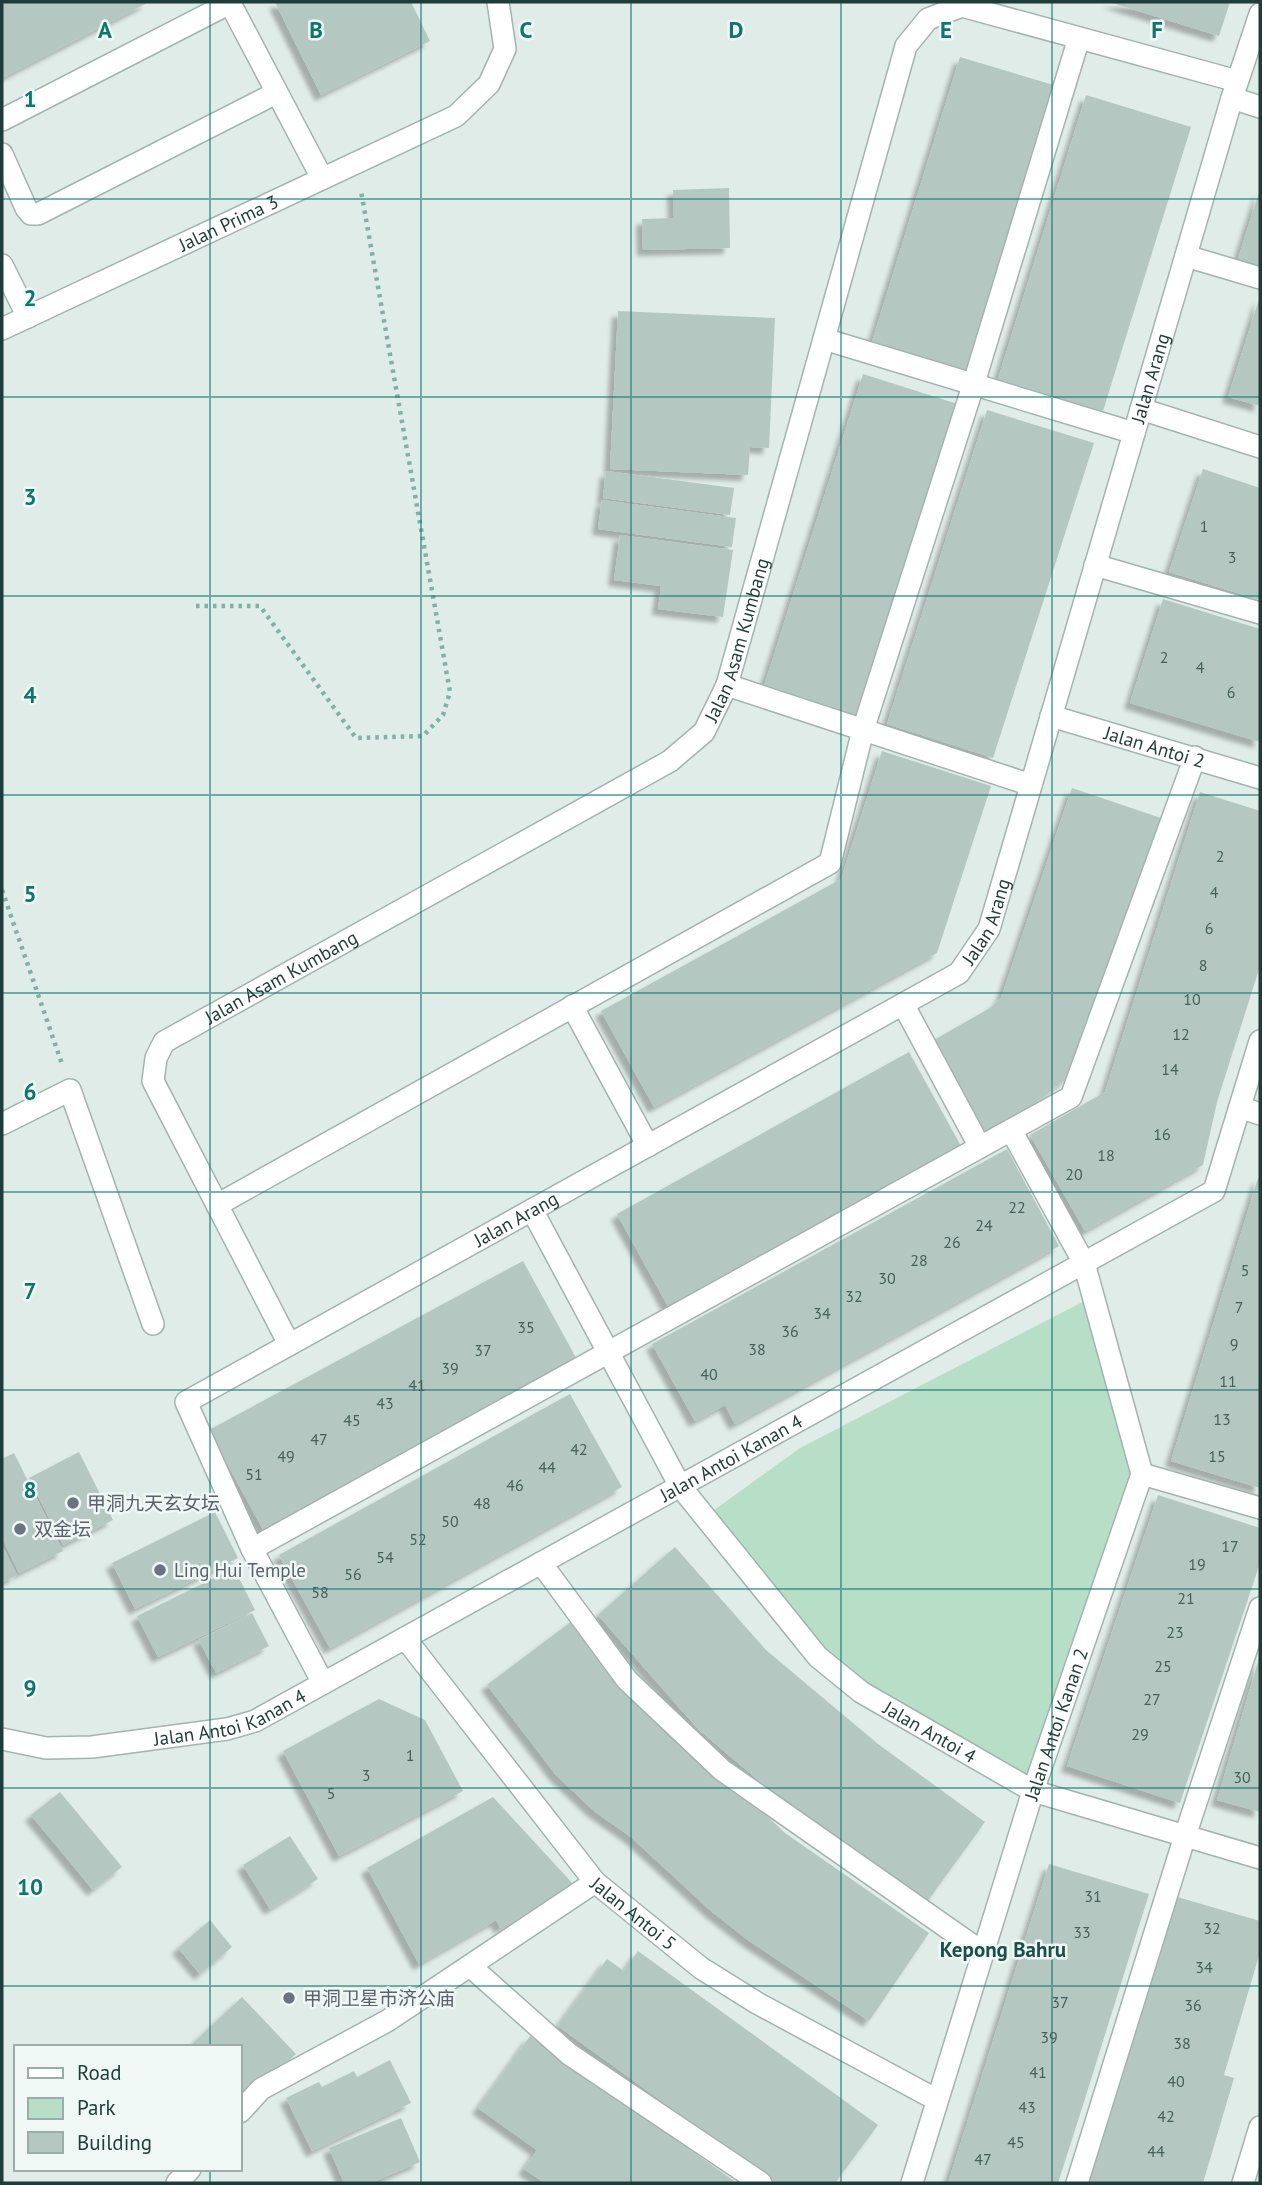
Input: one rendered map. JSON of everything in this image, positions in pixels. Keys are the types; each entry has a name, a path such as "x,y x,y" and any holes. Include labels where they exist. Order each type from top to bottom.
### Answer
{"street":[{"name":"Jalan Prima 3","path":"2,329 456,116 489,84 505,49 498,2"},
{"path":"2,120 229,3 321,178"},
{"name":"Jalan Asam Kumbang","path":"289,1344 153,1081 156,1058 164,1042 670,761 704,732 727,685 906,46 928,19 962,6 1079,38 1235,90 1260,107"},
{"name":"Jalan Arang","path":"253,1549 186,1402 959,973 989,929 1235,90 1260,14"},
{"path":"217,1205 830,863 863,730 974,386 1079,38"},
{"path":"2,154 26,208 31,214 38,214 276,93"},
{"path":"1186,256 1260,278"},
{"path":"2,265 28,317"},
{"path":"824,339 1134,433"},
{"path":"1141,410 1260,447"},
{"path":"1095,565 1260,613"},
{"path":"727,685 1031,785"},
{"name":"Jalan Antoi 2","path":"1051,716 1260,778"},
{"path":"323,1683 253,1549 1071,1097 1195,757"},
{"path":"903,1004 980,1147"},
{"path":"572,1006 648,1146"},
{"name":"Jalan Antoi Kanan 4","path":"2,1739 46,1748 92,1747 227,1729 254,1721 1214,1191 1250,1110 1260,1041"},
{"path":"2,1124 70,1090 153,1324"},
{"path":"1011,1130 1084,1263 1142,1474 1260,1508"},
{"name":"Jalan Antoi 4","path":"532,1210 680,1486 818,1657 861,1692 1033,1791 1260,1858"},
{"name":"Jalan Antoi Kanan 2","path":"912,2183 1033,1791 1142,1474"},
{"path":"541,1563 628,1680 722,1770 982,1952"},
{"path":"1077,2183 1185,1836 1260,1608"},
{"name":"Jalan Antoi 5","path":"405,1638 595,1882 701,1968 757,2003 937,2100"},
{"path":"242,2110 261,2088 387,2021 595,1882"},
{"path":"470,1966 569,2054 761,2183"},
{"path":"1243,2183 1256,2157 1260,2127"}],"path":[{"path":"196,606 260,606 356,738 423,736 443,715 450,692 356,162"},
{"path":"2,890 70,1090"}],"green space":[{"path":"1094,1296 1142,1474 1033,1791 861,1692 706,1516 800,1448"}],"building":[{"path":"2,2 149,2 2,78"},
{"path":"275,2 411,2 430,41 321,95"},
{"path":"1109,2 1230,2 1219,36"},
{"path":"960,57 1060,87 972,375 871,345"},
{"path":"1086,95 1191,127 1103,411 998,379"},
{"path":"729,188 730,248 643,250 642,219 674,218 673,190"},
{"path":"1260,189 1260,269 1237,262"},
{"path":"1260,296 1260,406 1228,397"},
{"path":"618,311 775,318 769,448 750,447 748,475 610,469"},
{"path":"863,374 964,406 865,717 764,686"},
{"path":"987,410 1094,443 993,758 887,724"},
{"path":"1203,469 1260,488 1260,600 1169,572"},
{"path":"606,471 734,488 730,515 603,498"},
{"path":"602,500 736,518 732,547 598,529"},
{"path":"620,535 733,550 723,617 658,609 661,586 614,580"},
{"path":"1163,599 1260,629 1260,742 1130,703"},
{"path":"882,751 991,786 937,953 654,1107 601,1011 841,879"},
{"path":"1072,788 1167,820 1095,1030 1066,1079 1022,1114 986,1133 934,1040 990,1008 1001,998"},
{"path":"1200,792 1260,811 1260,966 1217,1102 1203,1165 1085,1231 1030,1135 1105,1092"},
{"path":"909,1052 961,1146 669,1308 617,1214"},
{"path":"1007,1149 1059,1246 735,1424 725,1405 695,1421 652,1344"},
{"path":"1258,1178 1260,1179 1260,1488 1171,1461"},
{"path":"523,1261 580,1365 266,1535 209,1430"},
{"path":"570,1394 622,1487 330,1648 279,1555"},
{"path":"79,1452 113,1520 63,1545 29,1478"},
{"path":"14,1453 63,1551 19,1573 2,1538 2,1459"},
{"path":"1158,1495 1260,1528 1260,1563 1180,1803 1067,1766"},
{"path":"215,1512 238,1558 135,1609 112,1563"},
{"path":"2,1545 17,1575 2,1583"},
{"path":"675,1547 766,1650 878,1744 985,1822 924,1906 816,1829 698,1729 598,1615"},
{"path":"234,1568 255,1610 158,1657 137,1616"},
{"path":"252,1613 269,1646 216,1673 199,1640"},
{"path":"576,1618 732,1783 785,1833 929,1933 869,2021 748,1940 711,1911 631,1837 594,1811 556,1775 487,1685"},
{"path":"1260,1655 1260,1812 1217,1800"},
{"path":"379,1699 425,1720 463,1791 339,1856 283,1751"},
{"path":"60,1792 122,1867 93,1890 31,1815"},
{"path":"493,1797 575,1886 500,1928 496,1920 419,1964 367,1868"},
{"path":"290,1836 318,1879 270,1909 243,1865"},
{"path":"1049,1864 1149,1894 1083,2105 1058,2183 948,2183"},
{"path":"1174,1896 1260,1921 1260,1952 1224,2075 1234,2078 1203,2183 1089,2183"},
{"path":"210,1920 232,1947 200,1974 178,1948"},
{"path":"638,1951 878,2125 835,2183 775,2183 558,2026 607,1959 624,1971"},
{"path":"242,1997 296,2054 244,2102 242,2045 191,2045"},
{"path":"530,2036 737,2183 545,2183 524,2169 537,2150 478,2108"},
{"path":"390,2060 411,2103 312,2151 286,2098 319,2082 322,2087 354,2071 357,2077"},
{"path":"401,2118 420,2162 371,2183 344,2183 329,2148"}],"place":[{"name":"甲洞九天玄女坛","path":"73,1503"},
{"name":"双金坛","path":"20,1529"},
{"name":"Ling Hui Temple","path":"160,1570"},
{"name":"甲洞卫星市济公庙","path":"289,1998"}],"district":[{"name":"Kepong Bahru","path":"1003,1949"}]}
